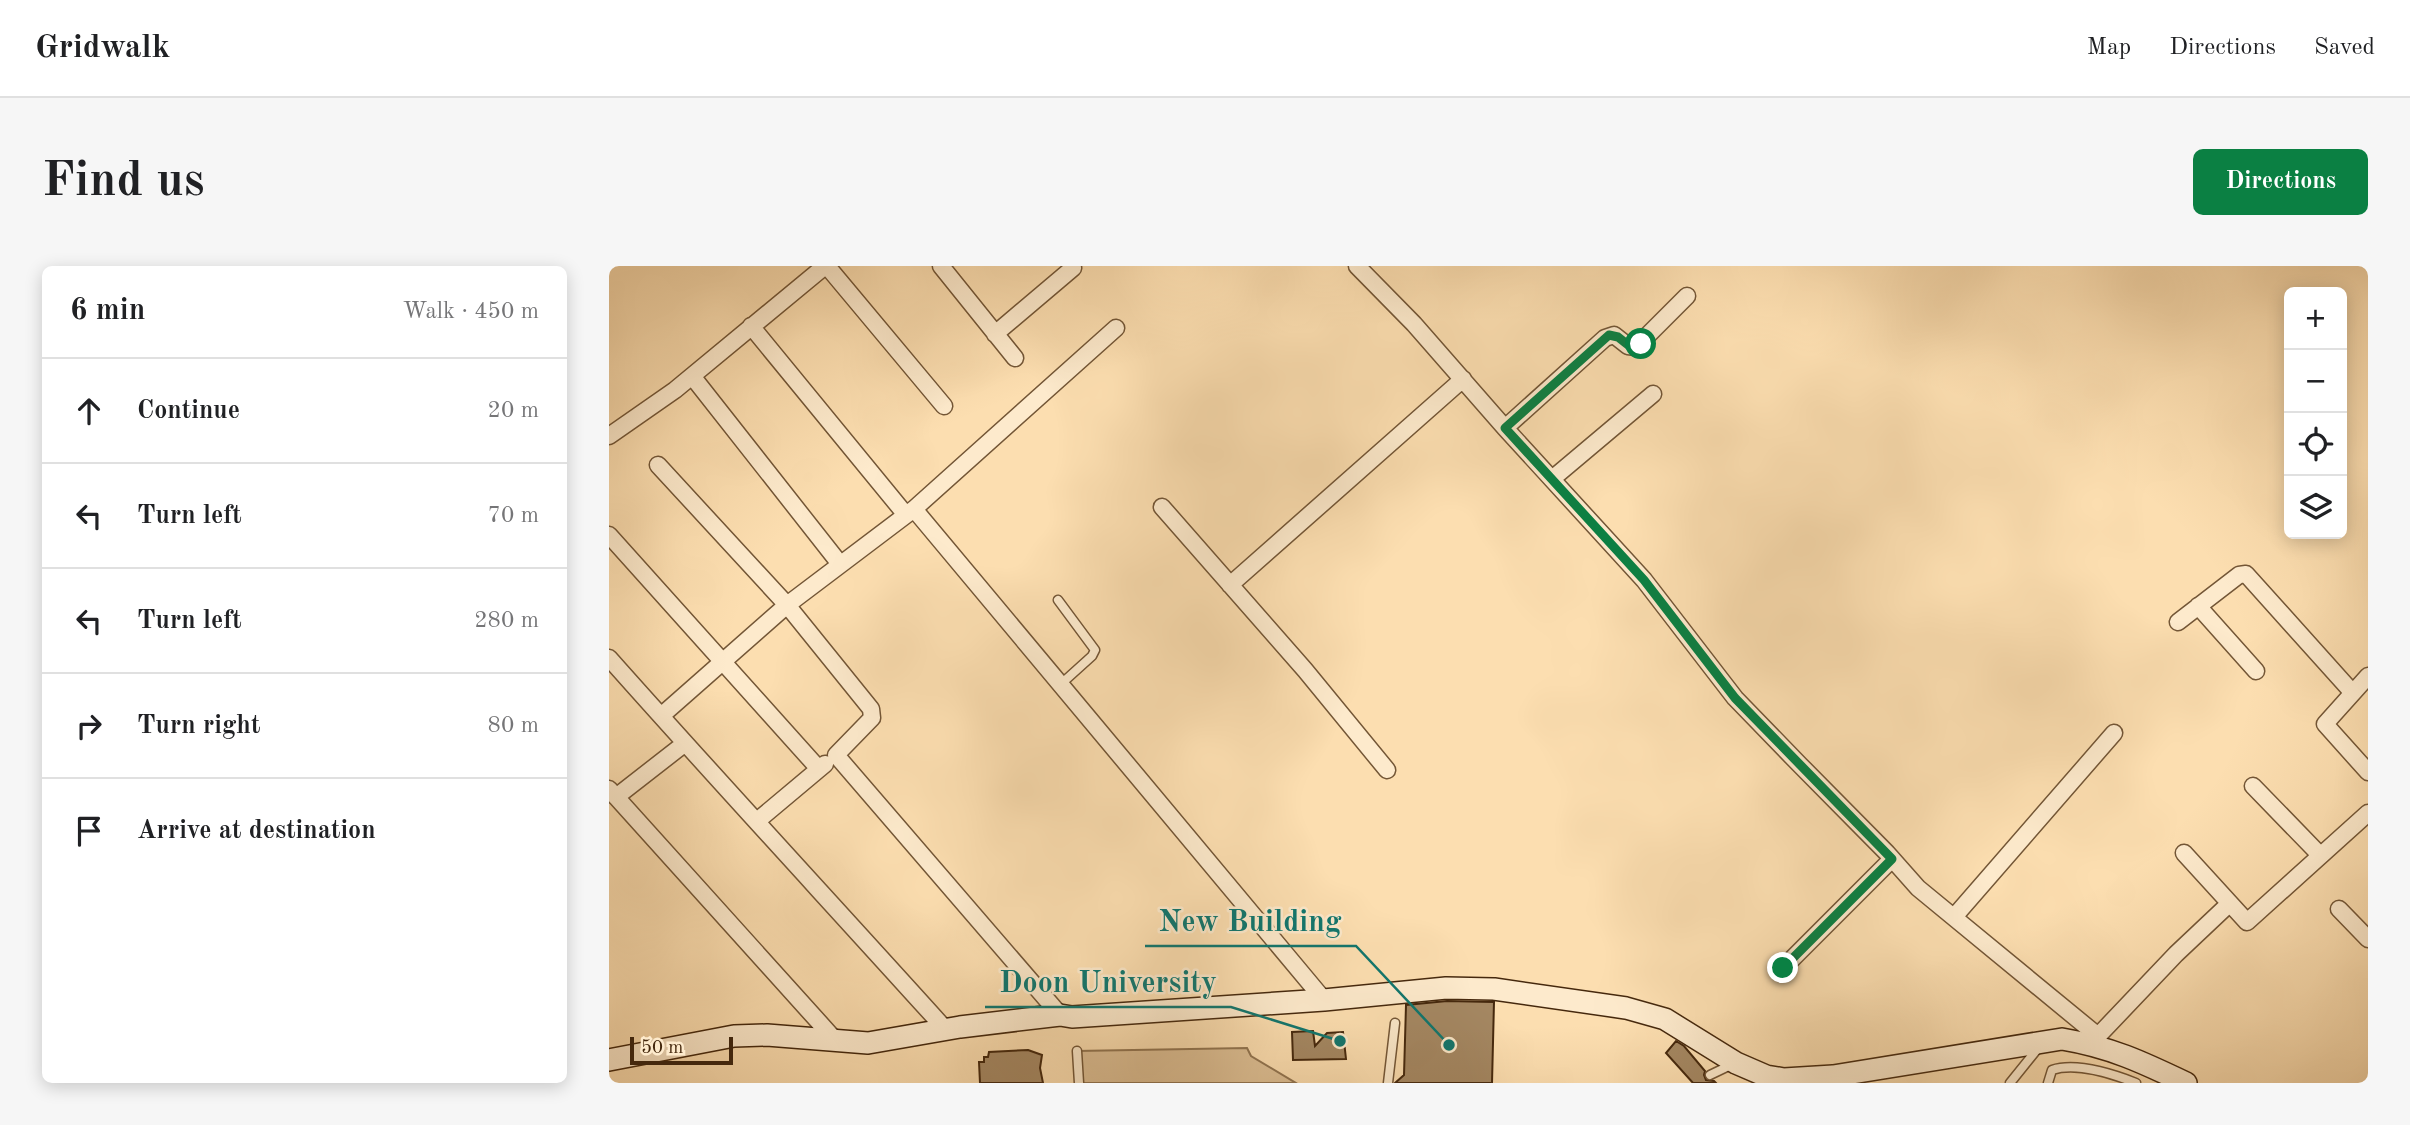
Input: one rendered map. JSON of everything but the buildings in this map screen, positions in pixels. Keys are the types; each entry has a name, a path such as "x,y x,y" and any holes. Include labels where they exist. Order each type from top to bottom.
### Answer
{"main road":[{"path":"609,1060 734,1036 767,1034 867,1043 1060,1015 1072,1017 1324,1000 1446,988 1494,989 1626,1008 1665,1019 1736,1063 1766,1076 1784,1079 1833,1076 2061,1039 2097,1041 2177,1081"}],"street":[{"path":"609,436 692,376 826,266 944,406"},
{"path":"1357,266 1414,324 1644,580 1735,698 1918,888 2097,1041 2176,954 2229,904"},
{"path":"995,334 1073,268"},
{"path":"950,269 1015,358"},
{"path":"1505,428 1605,338 1614,335 1628,346 1636,347 1688,296"},
{"path":"751,326 1061,684 1324,1000"},
{"path":"661,716 787,606 910,512 1116,328"},
{"path":"692,376 841,564"},
{"path":"1230,585 1463,379"},
{"path":"1552,479 1653,394"},
{"path":"658,465 787,606 872,711 872,719 865,728 757,821"},
{"path":"1162,506 1305,670 1387,770"},
{"path":"609,535 819,769"},
{"path":"2178,622 2239,575 2246,574 2352,692"},
{"path":"2198,606 2256,671"},
{"path":"609,659 946,1030"},
{"path":"2368,676 2327,719 2325,725 2368,772"},
{"path":"1954,917 2114,733"},
{"path":"684,744 612,793 836,1041"},
{"path":"836,755 1060,1015"},
{"path":"2253,786 2320,855"},
{"path":"2184,853 2243,920 2249,921 2368,813"},
{"path":"1783,968 1892,859"},
{"path":"2339,909 2368,939"}],"lane":[{"path":"1058,600 1095,650 1061,684"},
{"path":"1388,1083 1395,1023"},
{"path":"2010,1083 2043,1041"},
{"path":"1077,1051 1079,1083"},
{"path":"1710,1075 1736,1063"},
{"path":"2047,1083 2052,1070 2060,1068 2096,1070 2136,1083"}],"shaded area":[{"path":"1247,1048 1251,1056 1296,1083 1082,1083 1077,1051"}],"place":[{"name":"Doon University","path":"1340,1041"},
{"name":"New Building","path":"1449,1045"}],"route":[{"path":"1641,344 1632,348 1618,337 1609,335 1505,428 1644,580 1735,698 1892,859 1783,968"}]}
